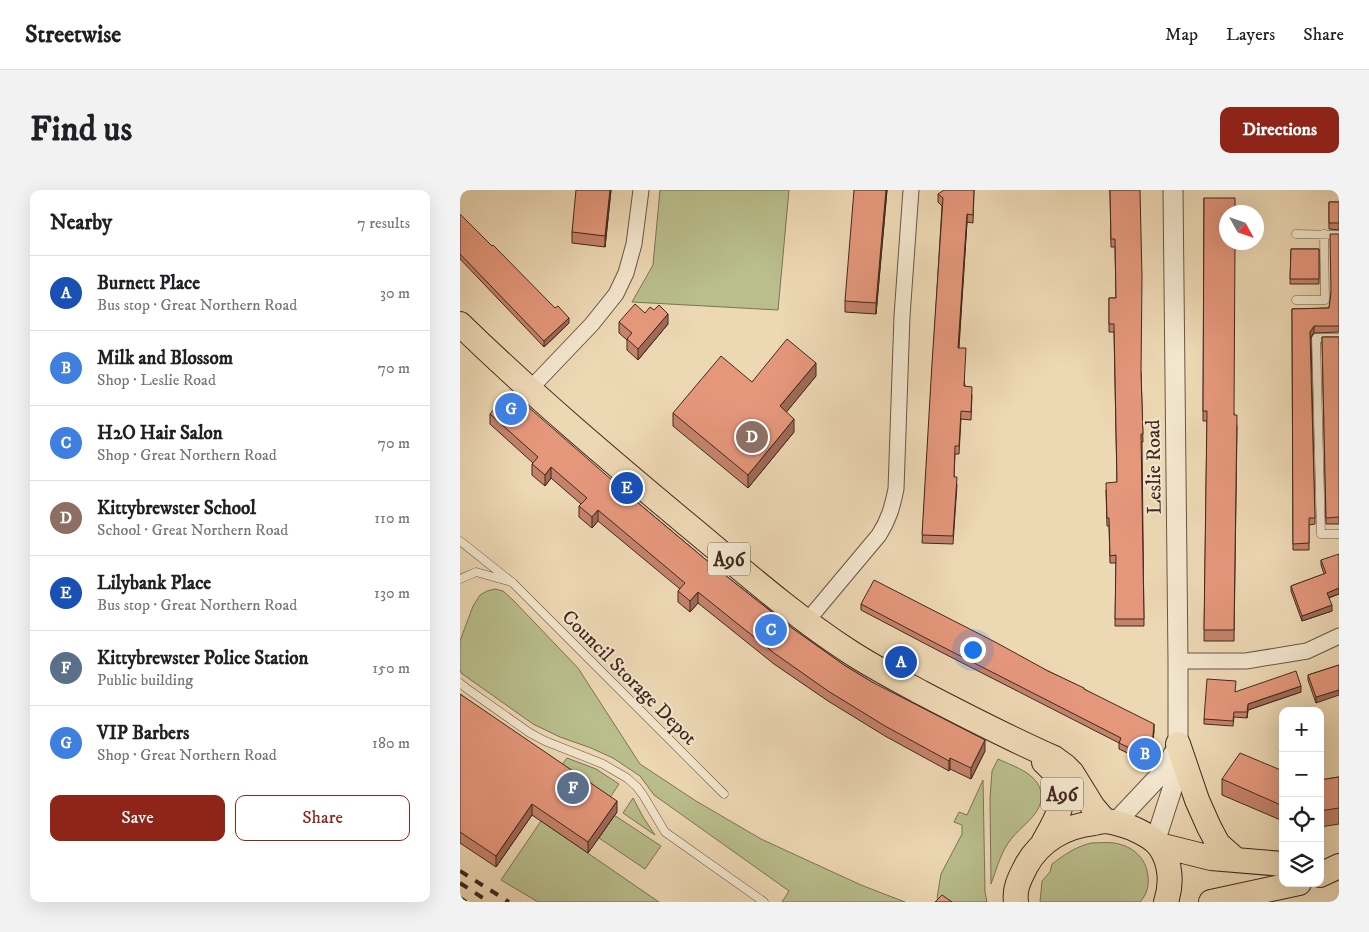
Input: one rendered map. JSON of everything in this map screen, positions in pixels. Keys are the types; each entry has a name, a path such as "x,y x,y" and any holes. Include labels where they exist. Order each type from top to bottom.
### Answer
{"main road":[{"name":"A96","path":"460,324 530,389 636,482 754,580 807,621 850,652 890,676 964,716 1054,758 1072,773 1093,806 1110,822"},
{"path":"1178,744 1209,827 1218,844 1236,860"},
{"name":"A96","path":"1031,748 1057,776 1061,784 1062,797 1056,821 1041,847"},
{"name":"A96","path":"1016,902 1015,896 1018,882 1031,857 1054,836 1069,828 1085,824 1110,822 1126,826 1143,833 1157,844 1211,858 1279,864"},
{"path":"1157,844 1166,859 1170,875 1169,893 1166,902"},
{"path":"1211,902 1283,887"}],"street":[{"path":"530,389 587,330 616,294 626,273 634,244 641,190"},
{"path":"807,621 878,535 887,522 893,505 896,489 902,316 911,190"},
{"name":"Leslie Road","path":"1157,844 1174,784 1178,744 1172,190"},
{"path":"1178,661 1246,661 1307,651 1339,636"},
{"name":"Leslie Road","path":"1110,822 1161,774 1178,744"}],"lane":[{"path":"1296,234 1339,235"},
{"path":"1296,300 1324,300 1324,234"},
{"path":"1339,338 1316,338 1321,534 1339,534"},
{"name":"Council Storage Depot","path":"460,540 513,583 724,794"},
{"path":"460,580 476,572 513,583"},
{"path":"460,683 530,733 603,764 627,778 637,787 665,832 764,902"}],"green space":[{"path":"660,190 789,190 778,310 632,302 653,265"},
{"path":"495,589 503,591 513,600 578,668 640,764 696,801 761,839 861,885 905,902 782,902 789,891 654,795 640,776 613,758 533,724 461,673 460,641 473,606 480,595"},
{"path":"567,758 596,769 619,784 607,802 559,769"},
{"path":"998,759 1020,769 1033,778 1038,783 1041,799 1035,813 1005,848 991,884 990,798 992,771"},
{"path":"983,780 985,892 987,902 944,902 937,898 941,874 962,834 962,825 954,822 959,812 967,815"},
{"path":"633,798 643,817 655,835 623,813"},
{"path":"614,815 661,846 645,869 599,838"},
{"path":"541,821 659,902 538,902 501,880"},
{"path":"1091,843 1121,845 1133,850 1141,858 1147,870 1148,884 1146,893 1140,902 1040,902 1042,881 1050,872 1052,864 1065,854"}],"building":[{"path":"576,190 610,190 605,236 572,232"},
{"path":"854,190 886,190 876,303 845,301"},
{"path":"944,190 974,190 973,215 967,214 958,348 966,348 964,386 972,387 971,412 961,411 959,446 955,446 954,477 957,477 953,536 922,535 943,198 938,194"},
{"path":"1110,190 1140,190 1144,619 1115,619 1116,555 1110,556 1106,483 1117,482 1114,324 1109,324 1109,298 1116,298 1115,239 1111,239"},
{"path":"1204,198 1235,198 1235,205 1219,205 1219,250 1235,250 1234,415 1237,415 1234,630 1204,630 1207,411 1203,411"},
{"path":"1329,202 1339,202 1339,223 1329,223"},
{"path":"460,214 555,308 558,306 569,318 544,341 460,254"},
{"path":"1330,234 1339,234 1339,326 1314,326 1310,332 1315,518 1309,518 1309,543 1293,544 1292,309 1329,308 1331,293"},
{"path":"1291,249 1319,249 1319,279 1290,279"},
{"path":"635,304 645,313 650,307 654,310 659,305 668,314 638,349 627,339 632,333 619,322"},
{"path":"1322,337 1339,337 1339,517 1326,518"},
{"path":"787,339 816,363 780,406 794,419 748,475 673,413 721,356 752,382"},
{"path":"510,391 637,502 792,628 844,665 872,682 985,740 971,768 950,758 949,761 885,726 828,691 774,653 698,592 690,601 678,591 685,583 598,510 592,517 579,506 587,498 551,467 545,475 532,464 538,457 490,414"},
{"path":"1339,554 1339,588 1327,593 1332,605 1302,616 1291,586 1326,573 1321,560"},
{"path":"874,580 1154,724 1151,758 1119,743 1121,738 861,604"},
{"path":"1339,665 1339,690 1316,697 1308,675"},
{"path":"1296,671 1301,686 1248,704 1247,712 1234,712 1233,721 1204,719 1207,679 1236,681 1235,692"},
{"path":"460,694 617,801 588,842 532,804 496,856 460,832"},
{"path":"1240,753 1279,769 1279,804 1222,779"},
{"path":"1339,777 1339,808 1324,810 1324,779"},
{"path":"942,895 952,902 935,902"}],"railway":[{"path":"460,871 509,902"},
{"path":"460,883 489,902"},
{"path":"460,898 466,902"}],"place":[{"name":"VIP Barbers","path":"511,409"},
{"name":"Kittybrewster School","path":"752,437"},
{"name":"Lilybank Place","path":"627,488"},
{"name":"H2O Hair Salon","path":"771,630"},
{"name":"Burnett Place","path":"901,662"},
{"name":"Milk and Blossom","path":"1145,754"},
{"name":"Kittybrewster Police Station","path":"573,788"}]}
